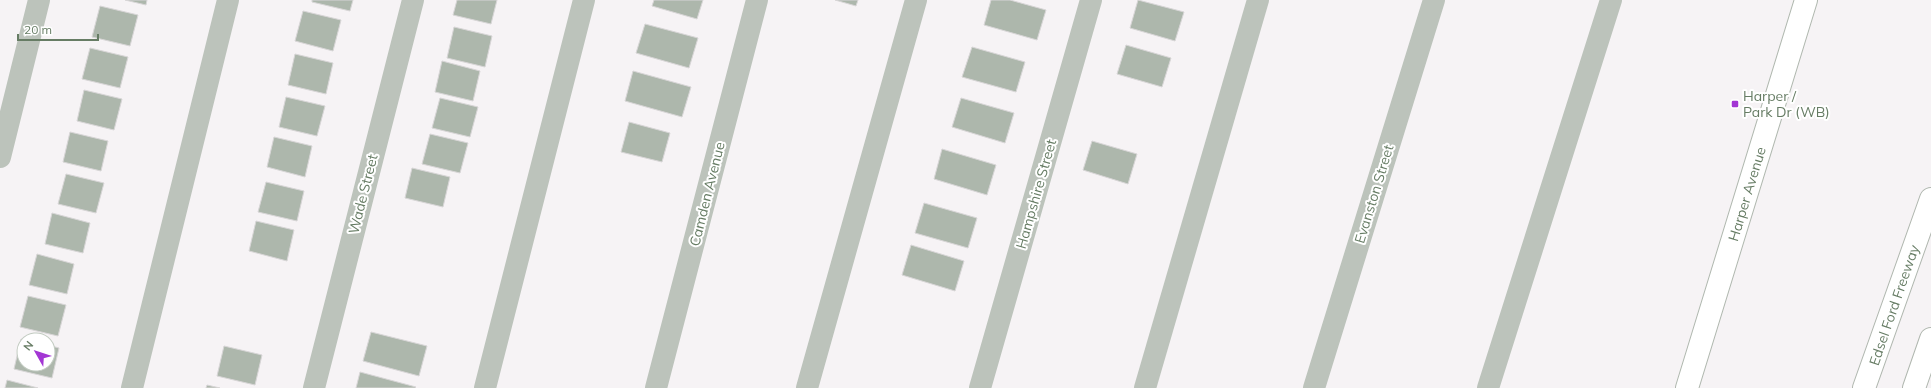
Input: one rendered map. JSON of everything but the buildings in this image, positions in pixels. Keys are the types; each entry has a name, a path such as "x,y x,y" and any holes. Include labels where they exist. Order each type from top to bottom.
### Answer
{"main road":[{"name":"Harper Avenue","path":"1687,388 1806,0"},
{"name":"Edsel Ford Freeway","path":"1864,388 1931,199"},
{"path":"1914,388 1931,339"}],"street":[{"path":"0,157 39,0"},
{"path":"132,388 228,0"},
{"name":"Wade Street","path":"314,388 413,0"},
{"path":"485,388 584,0"},
{"name":"Camden Avenue","path":"656,388 757,0"},
{"path":"808,388 916,0"},
{"name":"Hampshire Street","path":"980,388 1091,0"},
{"path":"1145,388 1258,0"},
{"name":"Evanston Street","path":"1314,388 1434,0"},
{"path":"1488,388 1610,0"}],"place":[{"name":"Harper / Park Dr (WB)","path":"1735,104"}]}
